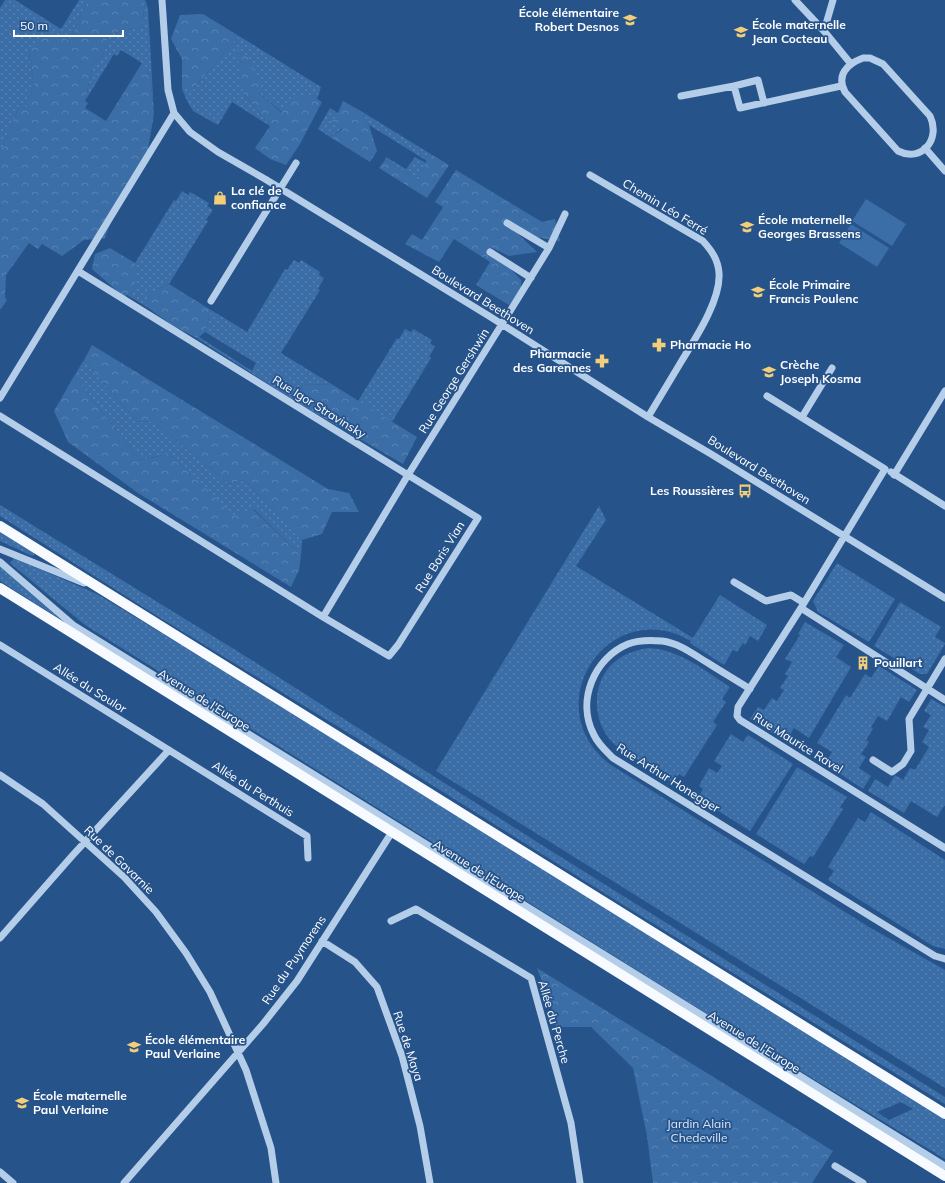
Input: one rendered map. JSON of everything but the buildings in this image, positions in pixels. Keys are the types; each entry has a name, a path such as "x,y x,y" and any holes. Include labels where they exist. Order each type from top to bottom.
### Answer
{"main road":[{"path":"0,526 945,1114"},
{"name":"Avenue de l'Europe","path":"0,588 945,1176"}],"street":[{"name":"Boulevard Beethoven","path":"162,0 168,90 174,113 190,132 218,152 502,324 648,417 945,598"},
{"path":"795,0 824,31 850,64"},
{"path":"824,31 834,0"},
{"path":"863,58 876,60 883,64 904,85 930,116 933,122 934,131 932,138 930,143 919,153 904,154 898,151 845,92 841,86 843,72 850,64 863,58"},
{"path":"681,96 758,80 764,103"},
{"path":"734,86 740,108 841,86"},
{"path":"0,398 174,113"},
{"path":"925,148 945,171"},
{"path":"211,301 296,163"},
{"name":"Chemin Léo Ferré","path":"590,175 703,241 714,254 718,264 719,281 713,302 701,327 648,417"},
{"name":"Rue George Gershwin","path":"408,475 531,278 549,248 566,214"},
{"path":"507,222 549,248"},
{"path":"490,252 531,278"},
{"name":"Rue Igor Stravinsky","path":"78,271 408,475"},
{"path":"802,417 832,368"},
{"path":"894,475 945,391"},
{"path":"767,396 945,506"},
{"path":"0,416 324,616 408,475"},
{"name":"Rue Maurice Ravel","path":"885,469 803,605 750,689 737,711 737,716 740,720 945,848"},
{"name":"Rue Boris Vian","path":"324,616 389,656 398,645 478,518 408,475"},
{"path":"0,549 103,590"},
{"path":"0,562 73,625 945,1166"},
{"path":"734,582 766,600 791,595 803,605 945,700"},
{"name":"Rue Arthur Honegger","path":"750,689 680,646 645,640 630,643 615,650 603,661 594,675 588,689 588,719 597,741 613,758 935,956 945,959"},
{"name":"Allée du Soulor","path":"0,645 169,750"},
{"path":"874,760 892,772 903,764 911,751 909,719 945,659"},
{"path":"0,938 84,842 169,750"},
{"name":"Allée du Perthuis","path":"169,750 307,836 308,858"},
{"name":"Rue de Gavarnie","path":"0,775 43,804 124,877 156,912 186,953 210,992 246,1070 271,1148 276,1183"},
{"name":"Rue du Puymorens","path":"124,1183 238,1054 297,981 392,832"},
{"name":"Allée du Perche","path":"391,921 416,909 530,978 572,1123 580,1183"},
{"name":"Rue de Maya","path":"322,941 355,962 377,987 402,1056 420,1126 430,1183"},
{"path":"835,1166 863,1183"},
{"path":"0,1172 13,1183"}],"green space":[{"path":"5,0 15,0 61,29 79,0 89,0 69,41 29,52 34,87 25,103 29,109 20,104 0,154 0,8"},
{"path":"89,0 145,0 142,27 109,34 102,57 93,64 85,101 88,103 85,108 106,121 142,63 150,74 154,114 145,167 124,188 105,238 84,240 62,256 42,244 38,249 29,243 6,275 5,298 7,300 0,309 0,154 20,104 28,108 25,103 34,87 29,52 49,30 69,41"},
{"path":"145,0 148,8 154,114 150,74 142,63 121,50 117,56 114,54 85,101 93,64 102,57 109,34 142,27"},
{"path":"203,14 239,36 193,89 182,89 182,59 171,39 180,15"},
{"path":"239,36 321,87 317,99 311,95 283,113 258,92 243,93 270,126 232,102 218,125 193,111 182,89 193,89"},
{"path":"236,49 247,56 260,84 258,92 282,113 289,99 311,95 322,102 300,144 286,165 270,159 255,148 270,126 243,93"},
{"path":"343,101 361,111 369,125 377,151 370,162 330,137 343,129 332,122"},
{"path":"330,108 338,113 343,128 330,137 318,129"},
{"path":"361,111 429,153 427,161 369,125"},
{"path":"429,153 449,165 427,198 379,168 385,160 419,181"},
{"path":"386,157 406,169 415,157 426,163 419,181 385,160"},
{"path":"456,170 542,222 555,219 560,241 518,234 537,252 509,256 490,247 521,280 521,288 509,305 476,285 490,262 454,239 439,262 405,244 412,234 422,240 443,207 435,202"},
{"path":"182,191 188,195 190,192 209,203 207,206 213,210 206,220 208,221 169,284 150,293 147,307 127,295 135,290 135,263 174,200 176,201"},
{"path":"866,199 906,224 892,246 852,221"},
{"path":"851,224 889,248 877,267 839,243"},
{"path":"110,248 135,263 135,290 124,297 92,269 95,254"},
{"path":"294,260 299,263 301,260 320,272 319,275 324,278 318,289 320,290 281,353 333,385 303,384 298,403 195,337 199,337 252,371 256,363 205,332 211,310 247,332 285,269 287,270"},
{"path":"169,284 211,310 205,332 199,337 195,337 173,326 147,307 150,293"},
{"path":"405,329 411,332 413,329 432,340 430,343 435,347 429,357 431,358 392,422 358,401 397,338 399,339"},
{"path":"92,345 328,489 349,493 359,512 332,512 322,534 302,540 244,480 229,484 153,421 137,422 84,360"},
{"path":"84,360 137,422 153,421 229,484 244,480 302,540 301,556 254,509 235,517 169,454 140,460 74,376"},
{"path":"74,376 140,460 169,454 235,516 253,509 301,556 299,570 291,587 138,493 68,442 54,411"},
{"path":"303,384 333,385 417,437 403,464 298,403"},
{"path":"0,505 250,659 537,842 945,1097 945,1104 368,745 154,614 0,516"},
{"path":"599,506 606,520 576,566 693,638 720,595 767,625 758,641 750,636 745,645 743,643 737,652 733,650 724,665 690,643 691,641 661,630 633,632 609,644 591,664 581,688 579,715 589,741 611,765 869,927 945,970 945,1088 436,771"},
{"path":"0,532 34,553 34,555 32,556 0,541"},
{"path":"14,558 97,594 193,652 945,1120 945,1159 723,1024 85,625 10,563","holes":["901,1102 913,1109 889,1120 877,1112"]},
{"path":"837,563 895,599 869,642 818,612 813,601"},
{"path":"0,566 60,619 0,581"},
{"path":"900,602 941,627 935,637 945,644 927,674 920,674 874,646"},
{"path":"805,622 844,645 836,657 851,667 809,738 794,728 786,741 750,719 758,707 764,710 772,698 777,701 784,690 780,688 788,676 785,674 792,662 785,659 800,635 798,634"},
{"path":"648,648 670,652 681,657 730,687 722,699 726,702 713,722 717,725 684,777 679,774 673,783 620,749 612,742 600,723 597,711 598,688 608,668 624,655"},
{"path":"879,666 917,690 909,702 901,697 887,721 878,716 871,727 873,729 866,740 869,742 861,754 866,757 859,768 871,776 863,789 825,764 832,752 817,743 846,695 850,698 865,674 871,678"},
{"path":"931,699 945,707 945,806 937,817 911,801 904,813 868,791 875,779 888,787 895,775 903,780 910,768 915,770 929,747 922,742 929,730 923,727 931,715 924,711"},
{"path":"731,734 743,742 748,735 793,764 750,831 698,798 703,789 699,786 709,768 717,773 722,766 714,761"},
{"path":"797,767 847,797 840,807 843,809 813,857 810,856 804,864 756,834"},
{"path":"871,812 945,860 945,949 933,946 828,880 834,871 828,867 858,818 865,822"},
{"name":"Jardin Alain Chedeville","path":"537,968 833,1151 812,1183 653,1183 647,1136 633,1068 591,1027 556,1027 552,1009"}],"place":[{"name":"École élémentaire Robert Desnos","path":"630,20"},
{"name":"École maternelle Jean Cocteau","path":"741,32"},
{"name":"La clé de confiance","path":"220,198"},
{"name":"École maternelle Georges Brassens","path":"747,227"},
{"name":"École Primaire Francis Poulenc","path":"758,292"},
{"name":"Pharmacie Ho","path":"659,345"},
{"name":"Pharmacie des Garennes","path":"602,361"},
{"name":"Crèche Joseph Kosma","path":"769,372"},
{"name":"Les Roussières","path":"745,491"},
{"name":"Pouillart","path":"863,663"},
{"name":"École élémentaire Paul Verlaine","path":"134,1047"},
{"name":"École maternelle Paul Verlaine","path":"22,1103"}]}
